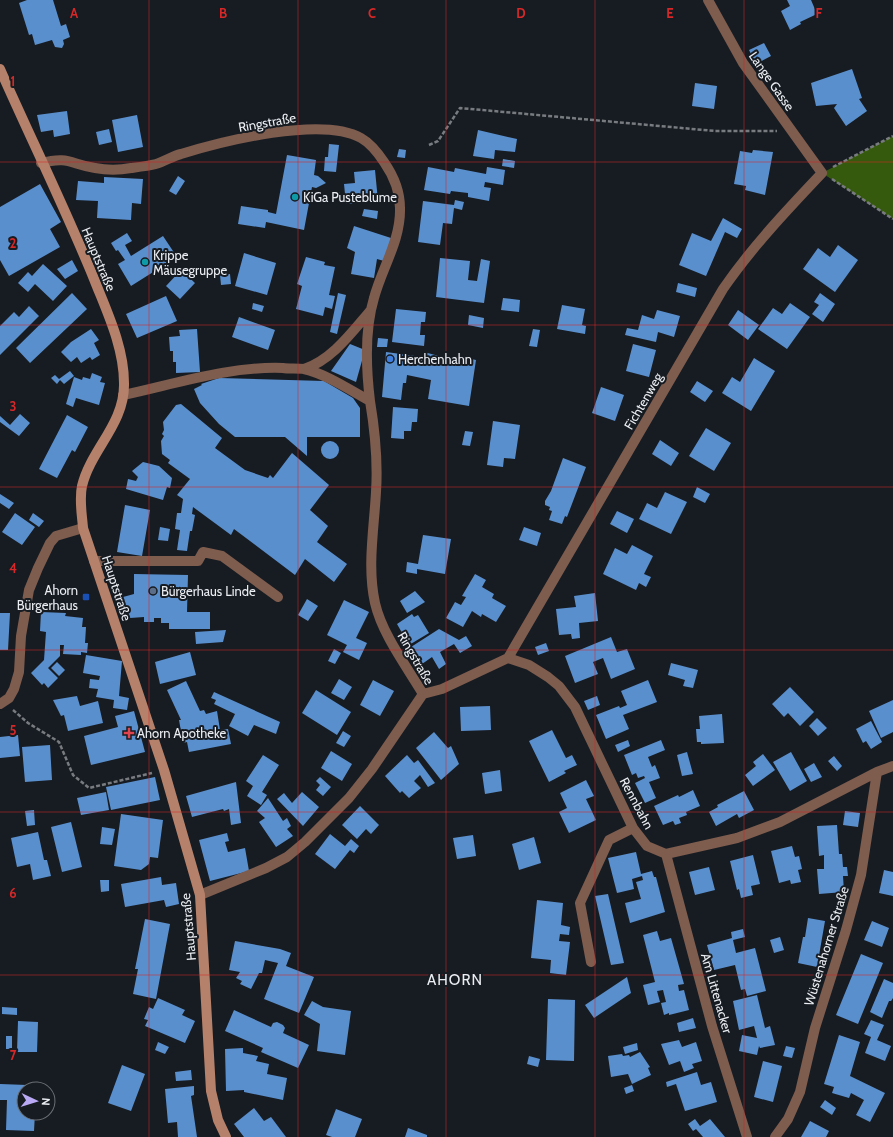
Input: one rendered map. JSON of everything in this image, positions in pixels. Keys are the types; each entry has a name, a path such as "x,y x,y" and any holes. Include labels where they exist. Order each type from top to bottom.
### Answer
{"street":[{"name":"Lange Gasse","path":"708,0 743,63 822,173"},
{"name":"Hauptstraße","path":"0,69 41,163 79,242 108,313 121,353 124,383 123,396 119,414 112,429 88,468 82,486 81,504 83,528 164,770 200,895 211,1091 218,1120 226,1137"},
{"name":"Ringstraße","path":"41,163 57,159 67,160 95,168 130,168 156,164 180,154 226,142 292,129 308,128 337,131 360,138 377,152 390,171 399,196 400,207 392,250 374,297 371,310 367,376 375,432 376,483 370,568 375,604 382,624 423,694 372,769 349,798 305,842 287,857 266,868 200,895"},
{"name":"Fichtenweg","path":"508,658 723,290 738,268 770,228 822,173"},
{"name":"Ringstraße","path":"123,396 237,370 272,368 304,369 318,365 345,340 371,310"},
{"name":"Ringstraße","path":"304,369 338,383 370,402"},
{"path":"2,703 14,690 19,672 21,636 29,590 38,568 50,543 56,536 83,528"},
{"path":"94,561 198,561 203,552 222,556 278,596"},
{"path":"423,694 442,690 508,658"},
{"name":"Rennbahn","path":"508,658 529,665 559,686 575,707 634,828 647,846 666,854"},
{"path":"666,854 737,838 780,822 877,772 893,766"},
{"name":"Wüstenahorner Straße","path":"775,1137 788,1119 800,1092 815,1028 846,930 861,875 877,772"},
{"path":"591,962 580,903 610,840 634,828"},
{"name":"Am Littenacker","path":"666,854 712,1026 747,1137"}],"path":[{"path":"429,145 438,141 460,108 715,131 792,132"},
{"path":"893,136 822,173 893,219"},
{"path":"2,703 28,724 59,742 73,775 88,788 164,770"}],"green space":[{"path":"893,136 893,219 822,173"}],"building":[{"path":"27,0 53,0 61,26 66,24 70,37 63,40 64,44 62,48 55,47 52,40 35,45 32,34 29,35 19,3"},
{"path":"787,0 811,0 817,14 800,22 801,24 790,30 781,11 790,6"},
{"path":"764,43 771,56 756,64 749,50"},
{"path":"852,69 862,98 859,99 867,111 846,126 834,108 837,104 816,106 811,83"},
{"path":"695,83 717,86 714,109 692,106"},
{"path":"67,111 70,134 54,137 53,130 41,132 37,115"},
{"path":"137,115 143,147 118,152 112,120"},
{"path":"109,129 112,142 99,145 96,132"},
{"path":"478,130 517,139 515,152 495,150 494,159 473,156"},
{"path":"329,144 339,145 336,172 324,171 325,157 328,157"},
{"path":"399,149 406,150 405,158 397,157"},
{"path":"753,150 773,152 765,195 745,190 746,186 734,184 740,151 752,153"},
{"name":"KiGa Pusteblume","path":"287,155 316,160 314,175 318,176 326,183 316,188 312,187 304,230 266,222 265,228 238,224 241,206 268,210 268,212 276,214"},
{"path":"503,159 515,161 514,168 502,166"},
{"path":"428,167 454,172 455,168 486,174 487,167 505,170 503,185 485,182 484,187 491,188 489,201 468,197 468,193 451,191 450,194 424,190"},
{"path":"375,170 378,201 346,204 344,184 355,183 354,172"},
{"path":"178,176 185,181 176,195 169,191"},
{"path":"104,177 143,179 141,204 132,203 131,220 97,218 98,201 76,200 78,181 104,183"},
{"path":"40,184 61,222 50,229 60,247 9,276 0,260 0,207"},
{"path":"333,192 340,192 340,198 332,198"},
{"path":"455,200 464,202 462,210 454,208 452,224 443,223 440,245 418,242 423,201 454,205"},
{"path":"364,209 378,211 377,219 362,216"},
{"path":"723,218 742,229 737,238 725,232 706,276 679,265 692,233 711,241"},
{"path":"354,226 391,238 384,261 377,259 374,278 351,274 355,252 347,248"},
{"name":"Krippe Mäusegruppe","path":"127,233 132,241 125,245 131,256 163,236 177,257 131,286 118,264 125,260 118,250 116,251 111,243"},
{"path":"838,245 858,260 835,292 803,269 818,248 830,257"},
{"path":"244,253 276,263 267,295 235,286"},
{"path":"306,257 325,262 324,265 335,267 329,295 335,296 332,309 325,307 323,316 296,309 302,286 297,284"},
{"path":"440,258 470,261 468,280 477,281 481,259 490,261 484,303 436,297"},
{"path":"72,260 78,271 65,279 57,269"},
{"path":"43,264 67,286 53,301 35,284 28,292 18,283 28,272 32,276"},
{"path":"181,270 195,283 180,299 166,286"},
{"path":"230,274 231,284 221,285 220,275"},
{"path":"678,283 697,288 695,297 676,292"},
{"path":"72,293 87,309 30,363 16,348"},
{"path":"338,293 346,295 337,334 330,332"},
{"path":"820,293 835,304 823,322 812,314 819,305 814,302"},
{"path":"166,296 177,321 137,338 126,314"},
{"path":"503,298 520,300 519,312 501,310"},
{"path":"253,303 264,306 262,312 252,309"},
{"path":"790,303 810,317 787,349 758,329 773,308 782,314"},
{"path":"562,305 585,309 582,325 586,326 585,334 557,329"},
{"path":"29,306 39,316 0,355 0,326 14,312 19,317"},
{"path":"396,309 426,312 425,322 421,322 420,335 425,335 424,346 392,342"},
{"path":"657,310 680,316 674,337 658,332 656,342 625,335 627,328 638,330 642,315 654,319"},
{"path":"738,310 759,325 748,340 728,325"},
{"path":"469,315 484,318 483,328 468,325"},
{"path":"239,317 275,330 268,350 232,337"},
{"path":"91,329 99,340 94,343 100,355 92,360 90,357 81,363 77,357 71,362 61,352 71,342"},
{"path":"197,329 200,372 176,373 176,362 173,362 173,351 170,351 169,337 180,336 179,330"},
{"path":"533,329 540,330 537,347 529,346"},
{"path":"378,338 388,339 387,347 377,347"},
{"path":"350,344 365,350 356,382 331,371"},
{"path":"633,344 656,350 649,377 626,371"},
{"path":"386,352 423,357 424,352 461,362 462,357 476,360 469,406 428,399 431,380 407,375 406,383 403,383 401,400 382,397"},
{"path":"754,358 775,371 751,411 722,393 732,377 740,382"},
{"path":"70,371 74,376 64,384 60,380 57,384 51,378 55,375 59,379"},
{"path":"92,373 102,377 100,382 105,383 99,405 76,398 73,407 66,404 74,377 82,380 83,377 90,379"},
{"path":"219,378 324,381 353,398 360,408 360,437 307,437 307,456 285,437 235,437 219,424 200,403 194,389 202,385 201,384"},
{"path":"697,381 713,391 705,402 690,392"},
{"path":"601,387 624,395 615,421 592,413"},
{"path":"181,404 222,438 215,448 245,470 268,478 270,475 273,478 292,453 329,485 310,510 328,526 317,542 347,564 334,582 305,559 295,575 234,529 231,535 193,507 192,514 195,515 192,531 190,531 187,551 177,550 180,530 175,529 177,513 181,513 183,499 177,495 190,479 168,463 170,460 162,454 161,441 164,436 162,434 164,430 163,422 176,405"},
{"path":"393,407 418,409 417,422 412,422 411,431 404,431 404,439 391,438"},
{"path":"20,414 30,423 19,436 0,422 0,416 10,425"},
{"path":"67,415 88,427 75,452 72,450 57,478 39,469"},
{"path":"493,421 520,425 515,459 504,458 503,467 487,465"},
{"path":"706,428 731,443 714,471 689,456"},
{"path":"465,431 473,432 470,446 462,445"},
{"path":"660,440 679,453 671,466 652,454"},
{"path":"326,441 334,441 339,446 337,457 334,459 326,459 321,454 321,446"},
{"path":"563,458 586,467 567,517 565,516 562,524 549,520 552,511 549,510 550,507 545,505 545,501 551,491"},
{"path":"143,462 159,466 172,478 170,488 167,487 163,500 126,489 128,479 136,481 138,477 132,471"},
{"path":"697,487 710,494 705,503 693,497"},
{"path":"665,492 687,502 671,534 639,519 647,503 657,508"},
{"path":"0,494 14,503 9,509 0,503"},
{"path":"125,505 150,510 142,556 117,552"},
{"path":"617,511 634,519 627,533 610,524"},
{"path":"15,513 35,527 22,545 2,532"},
{"path":"33,513 44,521 39,527 29,520"},
{"path":"160,527 170,529 168,541 158,540"},
{"path":"524,527 541,533 537,546 519,540"},
{"path":"423,535 451,539 445,574 417,569 417,574 406,572 407,562 418,564"},
{"path":"632,545 653,556 644,574 651,577 646,587 639,583 636,590 603,574 615,548 627,554"},
{"path":"134,574 188,575 187,612 210,612 210,629 169,629 169,623 161,623 161,618 154,618 154,622 144,622 144,617 130,618 123,597 134,594"},
{"path":"475,574 486,580 482,587 494,594 492,598 506,606 496,622 482,614 481,617 472,611 463,627 446,618 455,602 461,605 466,597 462,596"},
{"path":"415,591 425,602 407,613 400,601"},
{"path":"595,593 598,621 579,623 580,638 572,639 571,634 559,635 556,609 576,607 574,596"},
{"path":"307,599 318,606 308,621 298,615"},
{"path":"344,600 369,612 356,638 367,643 359,660 343,652 347,645 327,635"},
{"path":"41,612 66,613 65,616 83,618 82,627 86,627 85,643 88,643 87,653 81,652 81,655 63,654 64,645 60,645 60,656 48,668 58,678 48,688 44,683 42,685 31,673 44,660 46,632 40,631"},
{"path":"0,613 10,613 8,650 0,650"},
{"path":"412,614 414,617 418,615 429,633 409,645 397,624"},
{"path":"439,629 459,640 466,636 472,646 460,653 454,644 440,652 446,664 439,669 432,657 422,664 411,647"},
{"path":"226,630 223,642 196,644 195,632"},
{"path":"611,637 617,652 627,649 635,669 611,679 603,658 593,662 598,674 575,683 565,656"},
{"path":"546,643 549,651 538,655 535,647"},
{"path":"334,649 341,653 335,664 328,661"},
{"path":"190,652 196,675 160,684 155,662"},
{"path":"86,655 122,661 119,696 129,698 127,710 113,708 114,700 96,697 98,689 89,688 90,679 99,680 100,676 83,673"},
{"path":"57,662 65,670 59,676 51,668"},
{"path":"671,663 698,670 693,688 683,686 685,680 668,675"},
{"path":"339,679 352,687 344,700 331,693"},
{"path":"373,680 394,691 380,716 360,705"},
{"path":"648,680 657,702 623,715 629,729 606,739 596,715 619,706 620,708 627,705 621,691"},
{"path":"186,681 200,711 204,710 206,714 217,711 220,730 228,729 231,744 189,752 187,742 183,743 179,720 181,720 167,690"},
{"path":"790,687 814,712 800,726 788,713 784,717 772,704"},
{"path":"316,690 351,712 337,735 302,713"},
{"path":"214,692 280,722 276,734 254,725 248,736 229,726 235,714 214,704 216,700 211,698"},
{"path":"77,696 80,706 98,701 103,723 68,731 64,715 61,716 53,700"},
{"path":"597,696 600,705 588,710 584,701"},
{"path":"893,700 893,732 881,738 869,711"},
{"path":"490,706 491,730 461,731 460,707"},
{"path":"134,711 145,752 91,765 84,736 118,727 115,716"},
{"path":"722,714 724,743 701,744 701,742 697,742 696,729 700,729 699,716"},
{"path":"817,718 827,728 818,736 809,726"},
{"path":"871,721 882,742 871,749 866,741 863,743 856,729"},
{"path":"552,730 566,758 572,755 577,765 564,771 566,773 549,782 529,741"},
{"path":"343,731 351,736 344,747 336,743"},
{"path":"434,732 448,748 451,746 459,764 441,780 416,748"},
{"path":"18,735 20,756 0,758 0,737"},
{"path":"628,740 630,746 618,752 615,745"},
{"path":"661,740 665,750 648,757 652,767 655,765 660,778 649,782 656,798 645,803 635,783 645,778 644,776 638,778 636,773 632,775 624,755"},
{"path":"50,745 52,780 25,782 22,747"},
{"path":"331,751 352,764 342,781 321,768"},
{"path":"687,752 693,774 682,776 677,755"},
{"path":"791,752 807,781 790,791 773,762"},
{"path":"763,754 775,770 753,786 745,775 756,766 753,762"},
{"path":"263,755 279,765 262,792 267,795 261,805 247,796 253,786 246,781"},
{"path":"407,755 414,763 418,760 435,783 428,787 420,775 414,781 421,788 409,798 402,791 400,793 385,776"},
{"path":"834,756 842,766 837,771 828,761"},
{"path":"814,763 822,777 811,782 804,769"},
{"path":"500,770 502,791 485,794 482,773"},
{"path":"155,777 160,800 111,810 106,787"},
{"path":"320,777 331,787 323,796 316,790 320,785 316,781"},
{"path":"586,780 594,796 586,799 596,820 569,833 559,812 567,808 560,793"},
{"path":"236,782 241,823 231,825 229,809 224,811 223,809 192,817 186,796"},
{"path":"693,790 700,806 686,812 687,815 679,818 681,823 675,825 673,821 663,825 654,806"},
{"path":"744,791 754,810 739,818 737,814 716,826 709,812 718,807 717,805"},
{"path":"106,792 109,810 81,815 77,798"},
{"path":"302,792 319,807 303,826 277,799 284,793 292,803"},
{"path":"268,798 283,821 287,818 291,826 287,829 293,836 276,847 259,822 265,818 257,811"},
{"path":"360,806 379,825 371,834 366,829 357,839 342,825"},
{"path":"34,810 35,825 27,826 25,811"},
{"path":"845,811 860,813 858,827 843,825"},
{"path":"121,814 163,820 158,858 150,857 149,864 141,870 114,866"},
{"path":"71,822 82,867 62,872 51,827"},
{"path":"837,825 839,854 842,854 843,867 847,867 848,876 843,876 844,892 819,894 817,869 824,869 824,855 819,856 817,826"},
{"path":"102,827 115,829 112,845 100,844"},
{"path":"38,832 44,860 47,860 51,876 33,880 30,864 17,867 11,838"},
{"path":"227,833 229,841 225,842 228,852 245,848 249,871 210,881 199,840"},
{"path":"330,834 345,846 351,839 359,846 354,853 350,850 335,869 315,854"},
{"path":"473,835 476,856 457,859 453,838"},
{"path":"534,837 541,863 519,870 512,844"},
{"path":"792,846 795,857 799,856 802,869 798,870 801,882 791,884 790,880 779,883 771,851"},
{"path":"636,852 641,874 652,871 654,877 656,877 665,912 630,923 625,903 641,899 636,882 643,880 642,876 632,879 634,889 617,893 608,858"},
{"path":"753,855 760,884 751,886 753,895 741,898 739,889 737,890 730,861"},
{"path":"709,867 715,890 695,895 689,872"},
{"path":"884,870 893,872 893,896 879,893"},
{"path":"161,877 162,885 176,883 179,904 166,907 164,900 125,907 121,884"},
{"path":"100,880 109,880 109,891 101,892"},
{"path":"608,894 624,963 611,965 595,896"},
{"path":"537,900 563,903 561,925 570,927 569,935 560,934 559,941 570,942 566,975 550,973 551,960 531,958"},
{"path":"808,918 825,921 817,967 798,963"},
{"path":"145,919 170,924 156,999 133,994 138,969 135,969"},
{"path":"872,921 889,928 882,947 864,940"},
{"path":"743,929 745,937 733,940 736,953 755,948 766,991 747,996 745,989 741,990 735,965 714,970 707,945 732,938 731,932"},
{"path":"657,931 660,941 671,938 684,984 678,985 679,991 684,990 689,1010 664,1015 661,1003 666,1002 663,990 657,991 660,1002 648,1005 643,985 655,982 643,935"},
{"path":"780,937 784,950 774,953 770,940"},
{"path":"235,941 280,949 291,953 286,966 314,977 299,1013 264,999 278,963 265,960 262,973 259,973 251,989 240,984 242,981 236,978 240,972 229,970"},
{"path":"861,954 883,963 858,1024 836,1015"},
{"path":"627,977 631,993 594,1018 585,1005"},
{"path":"884,979 893,983 893,998 889,1001 882,1018 870,1012"},
{"path":"757,995 765,1028 770,1026 775,1045 760,1048 759,1046 757,1055 739,1051 742,1035 757,1038 754,1026 739,1030 733,1001"},
{"path":"158,998 185,1010 182,1015 195,1021 185,1043 145,1026 148,1020 144,1019 149,1007 153,1009"},
{"path":"548,999 575,1000 574,1061 546,1060"},
{"path":"312,1001 323,1007 351,1011 345,1055 317,1051 320,1024 304,1015"},
{"path":"2,1007 17,1008 17,1015 2,1014"},
{"path":"234,1010 271,1027 273,1023 277,1022 285,1028 283,1033 309,1045 298,1068 261,1052 263,1048 225,1031"},
{"path":"693,1018 696,1028 679,1032 677,1023"},
{"path":"871,1020 884,1025 877,1040 891,1046 885,1061 865,1053 871,1037 864,1034"},
{"path":"18,1021 38,1022 37,1052 17,1052"},
{"path":"839,1035 860,1042 850,1076 885,1093 870,1122 856,1115 864,1100 851,1093 849,1098 832,1093 834,1087 824,1084"},
{"path":"6,1036 12,1036 12,1049 6,1049"},
{"path":"679,1040 682,1047 696,1042 702,1061 692,1064 694,1068 684,1072 680,1061 669,1065 661,1044"},
{"path":"158,1042 169,1047 165,1054 155,1050"},
{"path":"637,1043 638,1050 625,1054 623,1047"},
{"path":"786,1046 795,1048 792,1058 783,1056"},
{"path":"243,1048 243,1053 258,1056 256,1061 269,1064 267,1074 287,1078 283,1100 244,1092 244,1090 226,1091 225,1049"},
{"path":"640,1052 650,1067 648,1068 651,1075 632,1084 628,1074 611,1077 608,1056 622,1054 623,1056 629,1055 630,1057"},
{"path":"529,1056 540,1059 538,1067 527,1064"},
{"path":"763,1061 782,1066 773,1102 754,1097"},
{"path":"122,1065 145,1074 131,1111 108,1103"},
{"path":"191,1070 192,1080 176,1081 175,1072"},
{"path":"697,1072 701,1085 711,1082 717,1102 685,1111 676,1084 667,1087 666,1082"},
{"path":"0,1084 16,1085 16,1121 35,1121 34,1131 6,1130 7,1100 0,1100"},
{"path":"632,1085 634,1091 626,1094 624,1088"},
{"path":"194,1086 194,1095 191,1096 197,1137 178,1137 177,1122 168,1123 165,1089"},
{"path":"825,1100 836,1108 832,1115 820,1107"},
{"path":"254,1108 264,1121 271,1117 286,1137 244,1137 234,1124"},
{"path":"336,1109 362,1119 355,1137 332,1137 326,1135"},
{"path":"695,1119 700,1126 710,1119 725,1137 703,1137 696,1129 693,1131 688,1124"},
{"path":"810,1121 829,1131 826,1137 801,1137"},
{"path":"408,1128 427,1135 427,1137 405,1137"}],"place":[{"name":"KiGa Pusteblume","path":"295,197"},
{"name":"Krippe Mäusegruppe","path":"145,262"},
{"name":"Herchenhahn","path":"390,359"},
{"name":"Bürgerhaus Linde","path":"153,591"},
{"name":"Ahorn Bürgerhaus","path":"86,597"},
{"name":"Ahorn Apotheke","path":"129,733"}],"district":[{"name":"AHORN","path":"455,980"}]}
